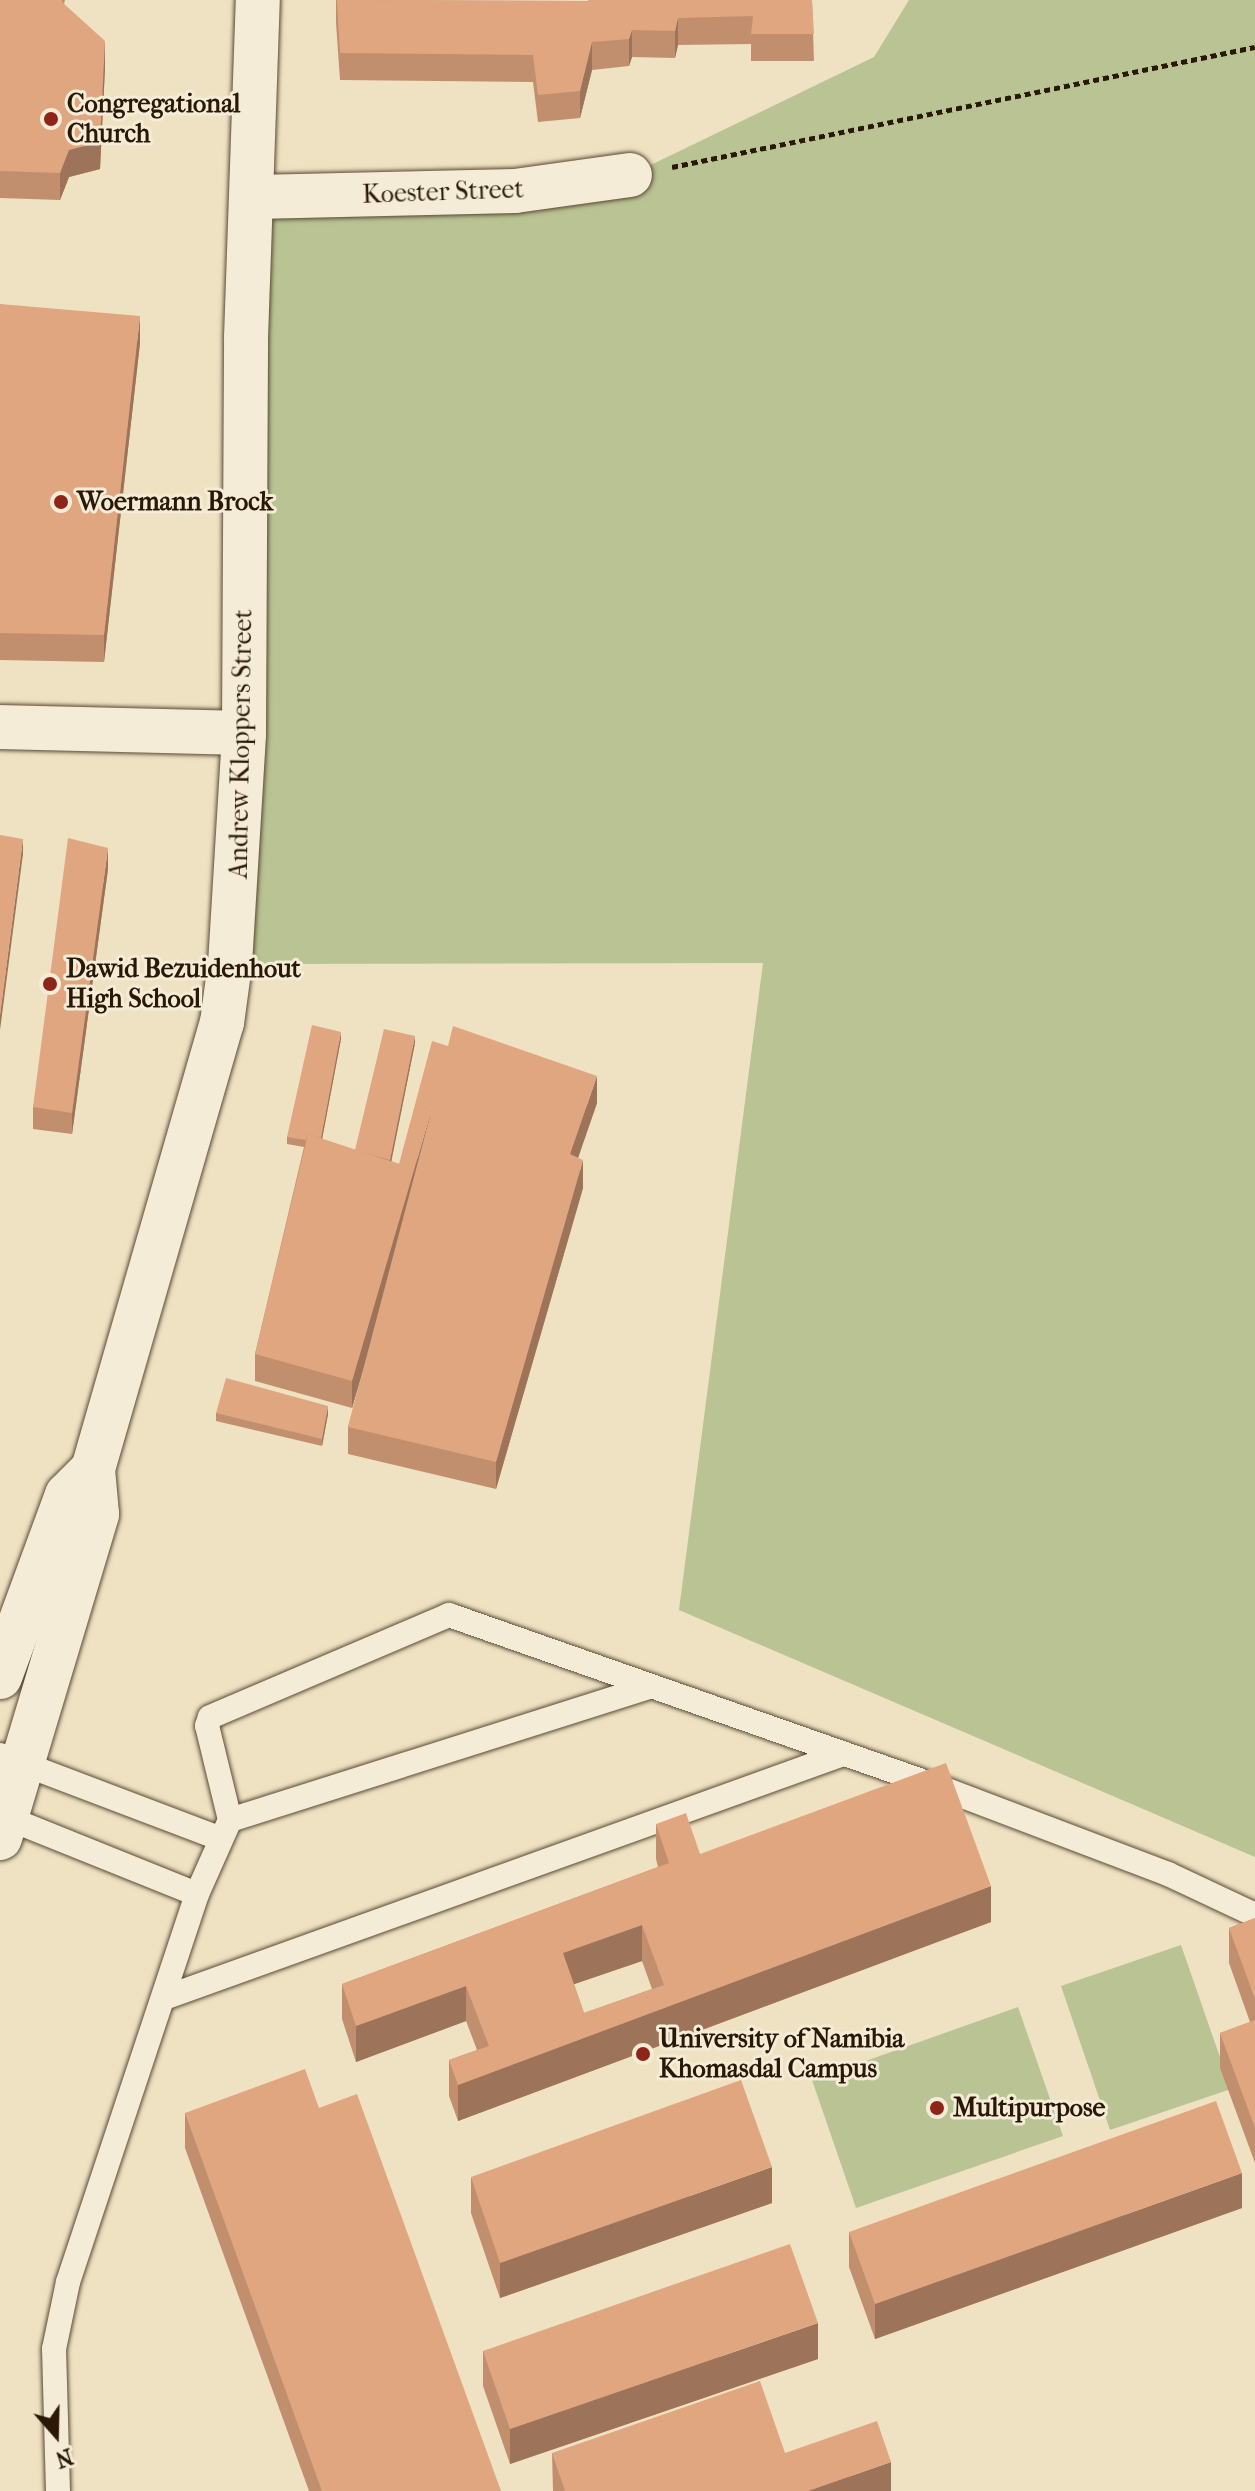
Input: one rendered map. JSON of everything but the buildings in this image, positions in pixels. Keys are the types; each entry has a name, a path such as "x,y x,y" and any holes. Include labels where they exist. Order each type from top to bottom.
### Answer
{"street":[{"name":"Andrew Kloppers Street","path":"2,1823 12,1760 97,1514 93,1469 222,1023 236,922 244,733 246,338 255,197 258,0"},
{"name":"Koester Street","path":"255,197 515,191 630,175"},
{"path":"0,727 244,733"},
{"name":"Andrew Kloppers Street","path":"0,1677 67,1495 93,1469"}],"lane":[{"path":"58,2491 54,2349 68,2282 167,1997 197,1894 226,1829 207,1726 210,1717 439,1618 458,1618 646,1688 843,1754 1168,1874 1255,1915"},
{"path":"12,1760 226,1829 646,1688"},
{"path":"167,1997 843,1754"},
{"path":"2,1823 197,1894"}],"path":[{"path":"630,175 1255,47"}],"green space":[{"path":"909,0 1255,0 1255,1857 679,1610 763,963 230,964 255,197 630,175 874,57"},
{"path":"1181,1945 1231,2089 1110,2130 1061,1986"},
{"name":"Multipurpose","path":"1018,2007 1063,2136 856,2208 812,2080"}],"place":[{"name":"Congregational Church","path":"51,119"},
{"name":"Woermann Brock","path":"61,502"},
{"name":"Dawid Bezuidenhout High School","path":"50,984"},
{"name":"University of Namibia Khomasdal Campus","path":"643,2054"},
{"name":"Multipurpose","path":"937,2108"}]}
